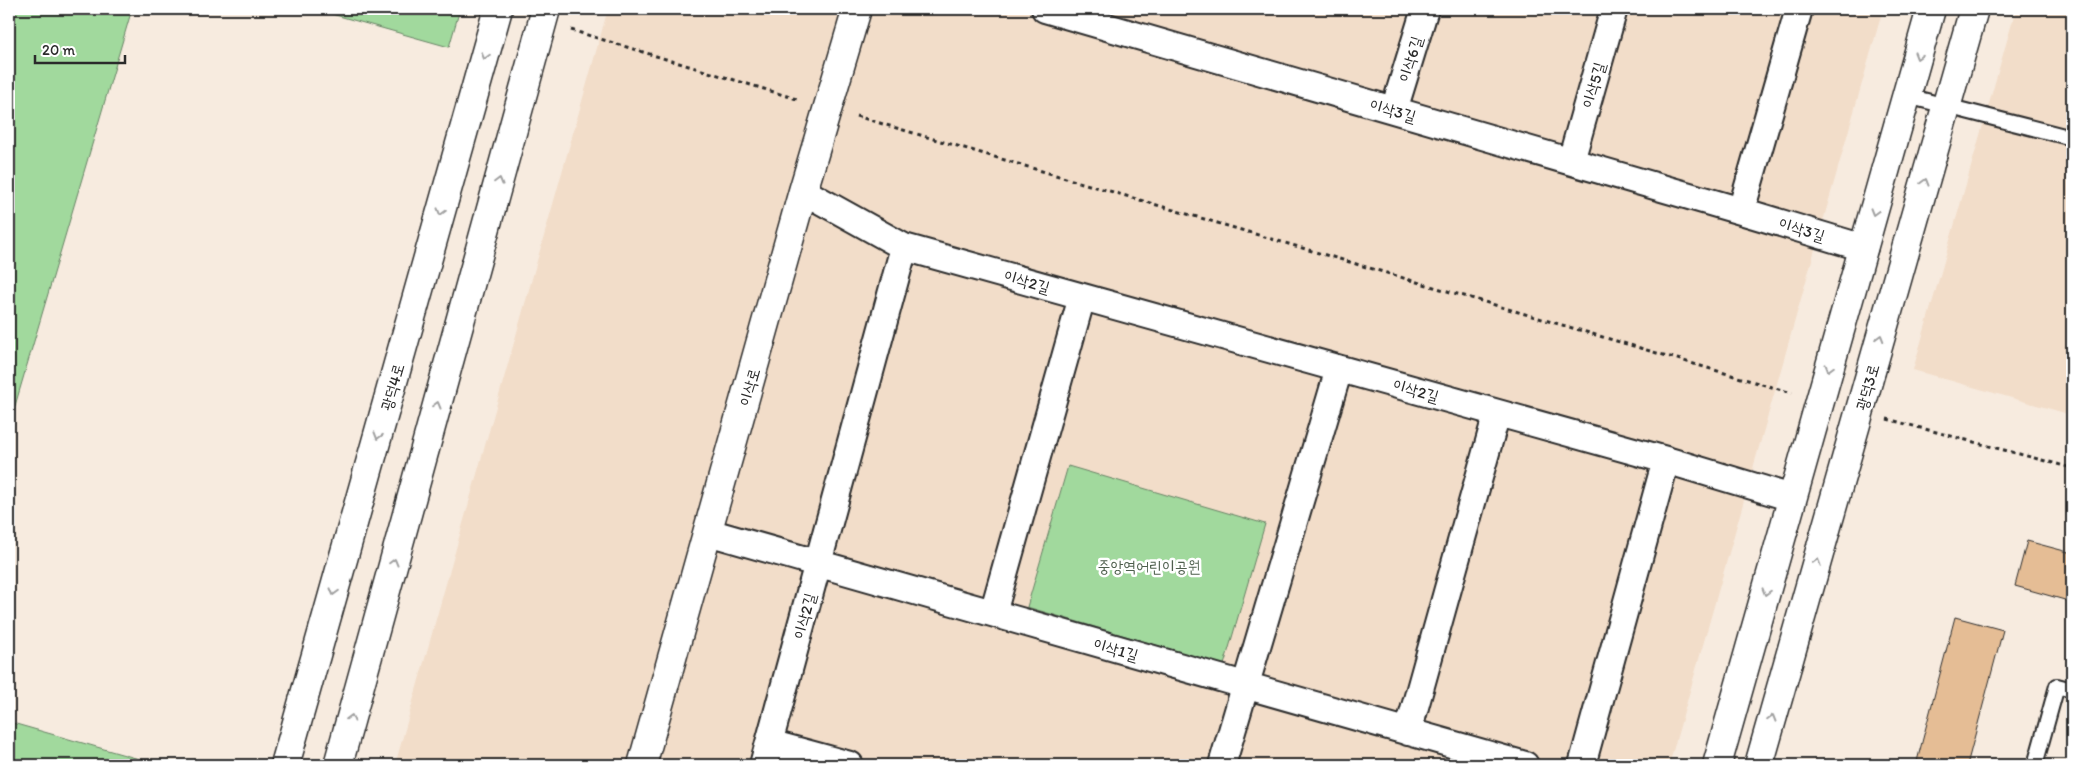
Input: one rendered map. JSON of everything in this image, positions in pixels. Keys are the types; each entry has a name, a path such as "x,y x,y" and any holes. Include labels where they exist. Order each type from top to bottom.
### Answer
{"street":[{"name":"광덕4로","path":"285,765 498,9"},
{"name":"이삭로","path":"642,765 803,191 857,9"},
{"name":"이삭3길","path":"1045,9 1864,248"},
{"name":"이삭6길","path":"1394,110 1425,9"},
{"name":"이삭5길","path":"1571,161 1614,9"},
{"path":"1741,211 1799,9"},
{"path":"1717,765 1932,9"},
{"name":"광덕3로","path":"1759,765 1974,9"},
{"path":"338,765 544,15"},
{"path":"803,191 904,247"},
{"name":"이삭2길","path":"766,754 904,247 1666,460 1792,498"},
{"path":"993,613 1082,297"},
{"path":"1222,765 1339,369"},
{"path":"1408,732 1497,413"},
{"path":"1582,765 1666,460"},
{"name":"이삭1길","path":"708,532 1525,765"},
{"path":"766,754 850,765"}],"lane":[{"path":"1907,96 2072,138"},
{"path":"2036,765 2057,686 2072,690"}],"path":[{"path":"544,15 828,108 1820,401"},
{"path":"1860,412 2072,468"}],"shaded area":[{"path":"608,9 1883,9 1669,765 395,765"},
{"path":"2016,9 2072,9 2072,415 1913,370"}],"green space":[{"path":"9,9 132,9 9,426"},
{"path":"314,9 460,9 449,47"},
{"name":"중앙역어린이공원","path":"1068,466 1265,524 1224,665 1027,607"},
{"path":"9,722 160,765 9,765"}],"building":[{"path":"2027,541 2072,553 2072,602 2015,586"},
{"path":"1955,617 2003,630 1967,765 1916,765"}]}
